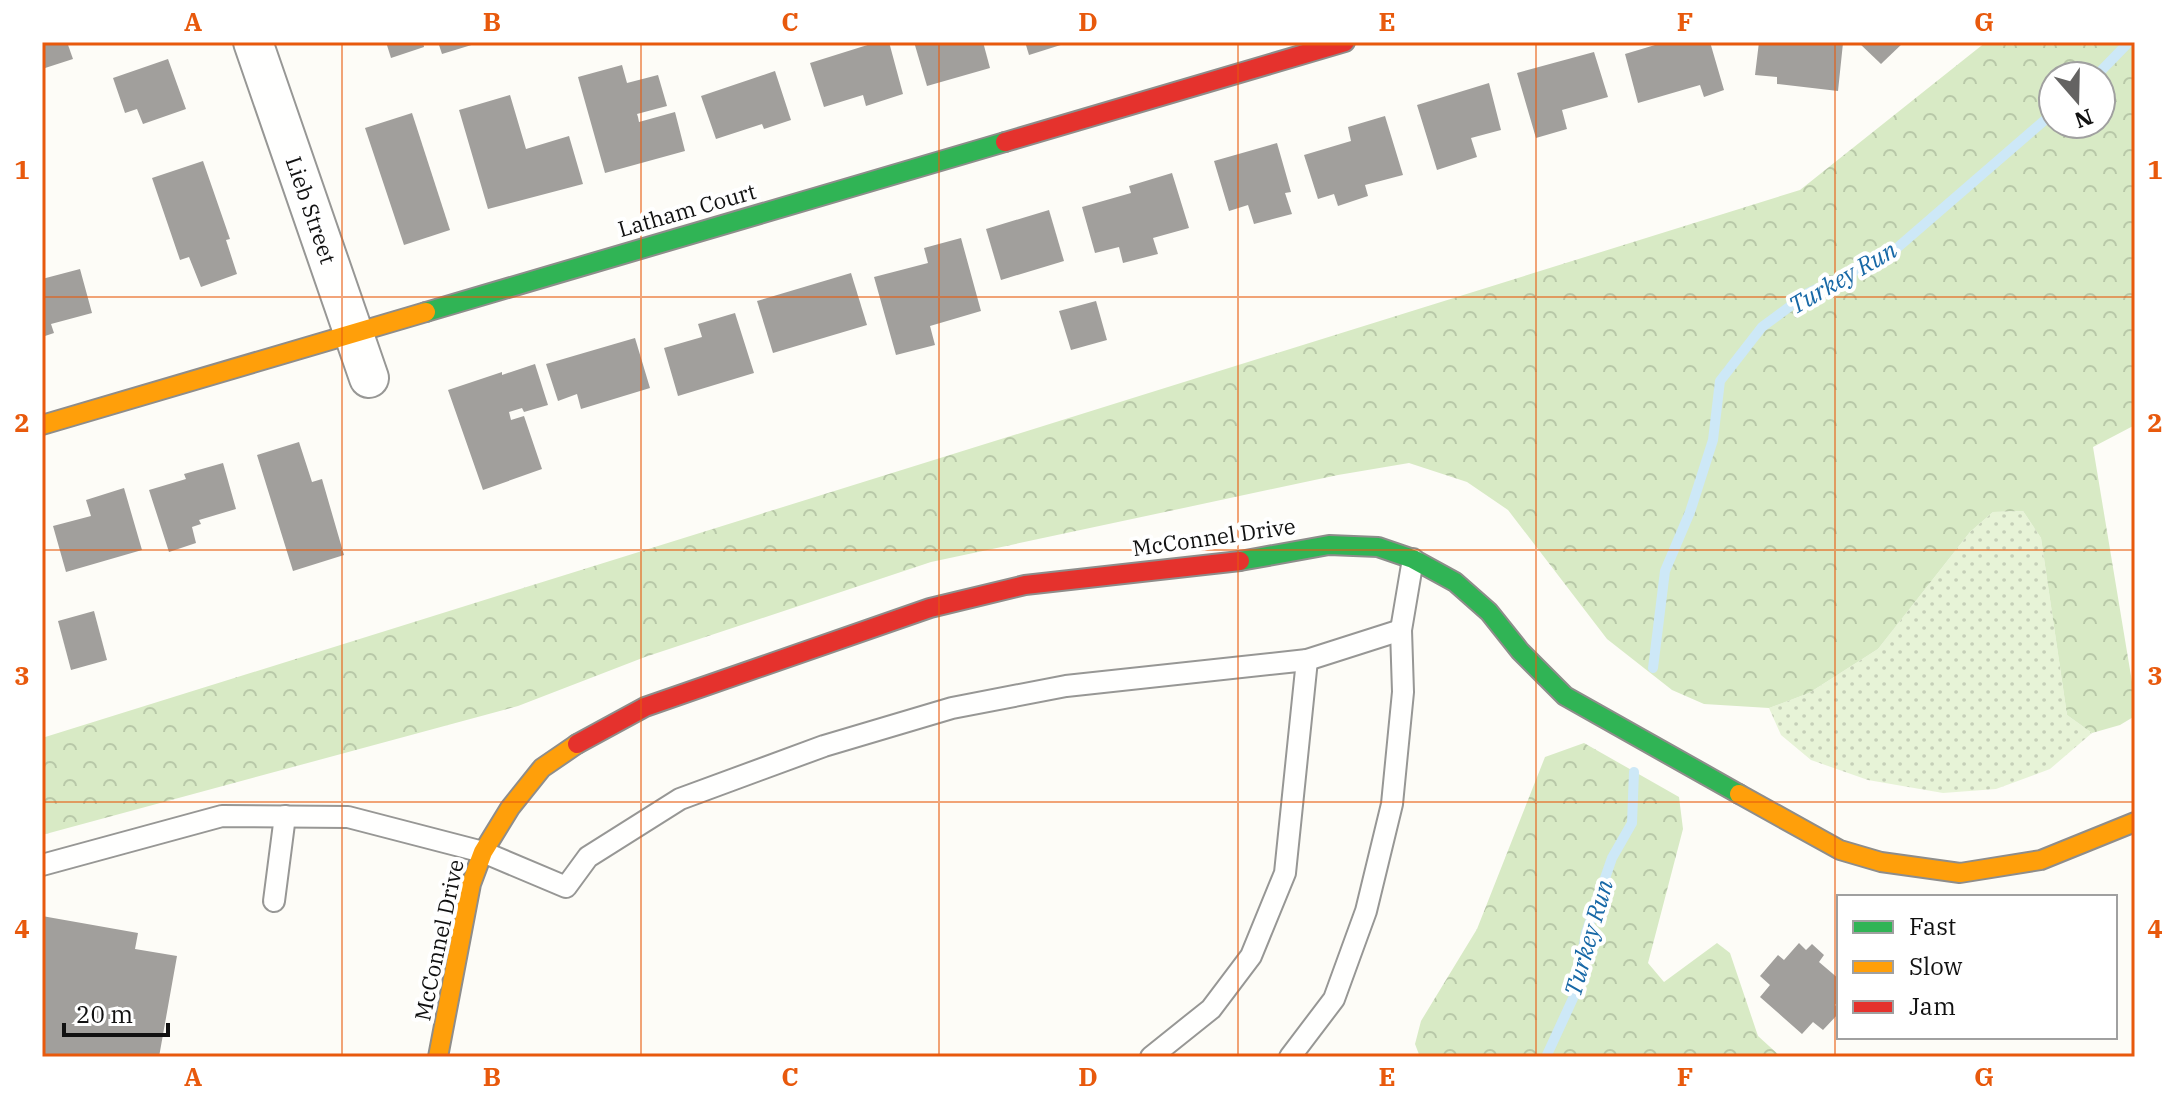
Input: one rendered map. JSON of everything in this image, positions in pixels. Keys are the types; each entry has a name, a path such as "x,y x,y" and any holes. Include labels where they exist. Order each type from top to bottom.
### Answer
{"street":[{"name":"Lieb Street","path":"253,42 369,378"},
{"name":"Latham Court","path":"42,425 1345,42"},
{"name":"McConnel Drive","path":"438,1057 471,884 483,852 510,808 542,768 591,734 645,707 930,608 1025,585 1253,560 1329,545 1378,547 1413,559 1455,582 1489,612 1520,651 1565,696 1840,850 1881,862 1960,873 2041,860 2135,822"}],"lane":[{"path":"1290,1057 1334,999 1366,911 1392,804 1403,692 1401,630 1413,559"},
{"path":"42,865 222,816 348,817 483,852 566,887 588,857 680,799 824,746 952,708 1066,686 1307,660 1401,630"},
{"path":"1151,1057 1211,1009 1251,956 1285,873 1307,660"},
{"path":"274,901 285,816"}],"green space":[{"path":"1986,42 2135,42 2135,425 2093,447 2135,700 2135,716 2120,725 2092,733 2067,715 2041,538 2023,511 1993,512 1970,532 1878,649 1809,693 1769,708 1704,704 1672,690 1607,639 1508,510 1467,482 1409,463 1338,475 931,562 645,657 518,706 42,835 42,738 1800,190"},
{"path":"2023,511 2041,538 2067,715 2092,733 2050,769 1996,789 1943,793 1868,780 1811,760 1781,735 1769,708 1809,693 1878,649 1970,532 1993,512"},
{"path":"1584,743 1679,797 1683,829 1648,963 1664,982 1717,943 1730,953 1758,1036 1781,1057 1420,1057 1415,1044 1421,1021 1477,929 1545,757"}],"building":[{"path":"42,42 67,42 73,59 42,69"},
{"path":"386,42 423,42 424,47 391,58"},
{"path":"438,42 478,42 478,43 442,54"},
{"path":"877,42 889,42 903,94 866,106 863,95 824,107 810,63"},
{"path":"914,42 983,42 990,68 927,86"},
{"path":"1025,42 1067,42 1067,43 1029,55"},
{"path":"1665,42 1710,42 1724,90 1704,97 1700,85 1638,103 1625,54"},
{"path":"1759,42 1843,43 1838,91 1777,84 1777,77 1755,75"},
{"path":"1858,42 1904,42 1881,64"},
{"path":"1594,52 1608,97 1562,110 1567,129 1536,138 1517,73"},
{"path":"168,59 186,109 143,124 137,109 125,113 113,78"},
{"path":"622,65 627,83 658,75 667,106 637,114 639,122 675,112 685,151 605,173 578,77"},
{"path":"775,71 791,120 764,129 762,124 716,139 701,96"},
{"path":"1489,83 1501,130 1471,138 1477,157 1437,170 1417,105"},
{"path":"510,95 526,149 569,136 583,184 488,209 459,110"},
{"path":"412,113 450,230 404,245 365,128"},
{"path":"1385,116 1403,175 1365,185 1368,196 1338,206 1334,194 1318,199 1304,155 1351,141 1348,127"},
{"path":"1277,143 1291,192 1285,193 1292,214 1254,224 1248,205 1229,211 1214,161"},
{"path":"203,161 230,239 226,240 237,274 201,287 189,257 180,260 152,178"},
{"path":"1172,173 1189,228 1153,238 1158,254 1123,263 1119,247 1095,253 1082,207 1131,193 1129,186"},
{"path":"1049,210 1064,261 1001,280 986,229"},
{"path":"961,238 981,311 930,326 935,345 896,355 874,277 928,263 924,248"},
{"path":"80,269 92,313 51,324 54,333 42,337 42,279"},
{"path":"851,273 867,325 773,353 757,301"},
{"path":"1096,301 1107,340 1071,350 1059,311"},
{"path":"735,313 754,373 678,396 664,348 702,337 698,324"},
{"path":"635,338 650,388 581,409 577,394 558,401 546,364"},
{"path":"535,364 548,405 524,412 522,408 509,412 511,420 524,416 542,469 483,490 448,390"},
{"path":"299,442 312,482 322,479 344,555 293,571 257,455"},
{"path":"223,463 236,509 199,520 201,524 192,527 196,543 169,552 149,490 186,479 184,474"},
{"path":"124,488 142,550 66,572 53,526 91,516 86,500"},
{"path":"94,611 107,660 71,670 58,621"},
{"path":"42,916 138,933 135,949 177,956 159,1057 42,1057"},
{"path":"1799,943 1806,950 1812,944 1824,955 1819,962 1837,977 1837,1015 1823,1030 1813,1022 1802,1034 1760,997 1770,985 1760,976 1778,955 1784,960"}],"waterway":[{"name":"Turkey Run","path":"2112,60 2129,42"},
{"name":"Turkey Run","path":"1653,668 1665,571 1690,512 1713,440 1720,381 1762,327 1808,293 1890,254 2037,127"},
{"name":"Turkey Run","path":"1546,1057 1575,994 1586,933 1612,858 1632,823 1634,772"}],"traffic: fast":[{"path":"426,312 1005,142"},
{"path":"1240,561 1329,545 1378,547 1413,559 1455,582 1489,612 1520,651 1565,696 1739,794"}],"traffic: slow":[{"path":"42,425 426,312"},
{"path":"438,1057 471,884 483,852 510,808 542,768 577,744"},
{"path":"1739,794 1840,850 1881,862 1960,873 2041,860 2135,822"}],"traffic: jam":[{"path":"1005,142 1345,42"},
{"path":"577,744 645,707 930,608 1025,585 1240,561"}]}
